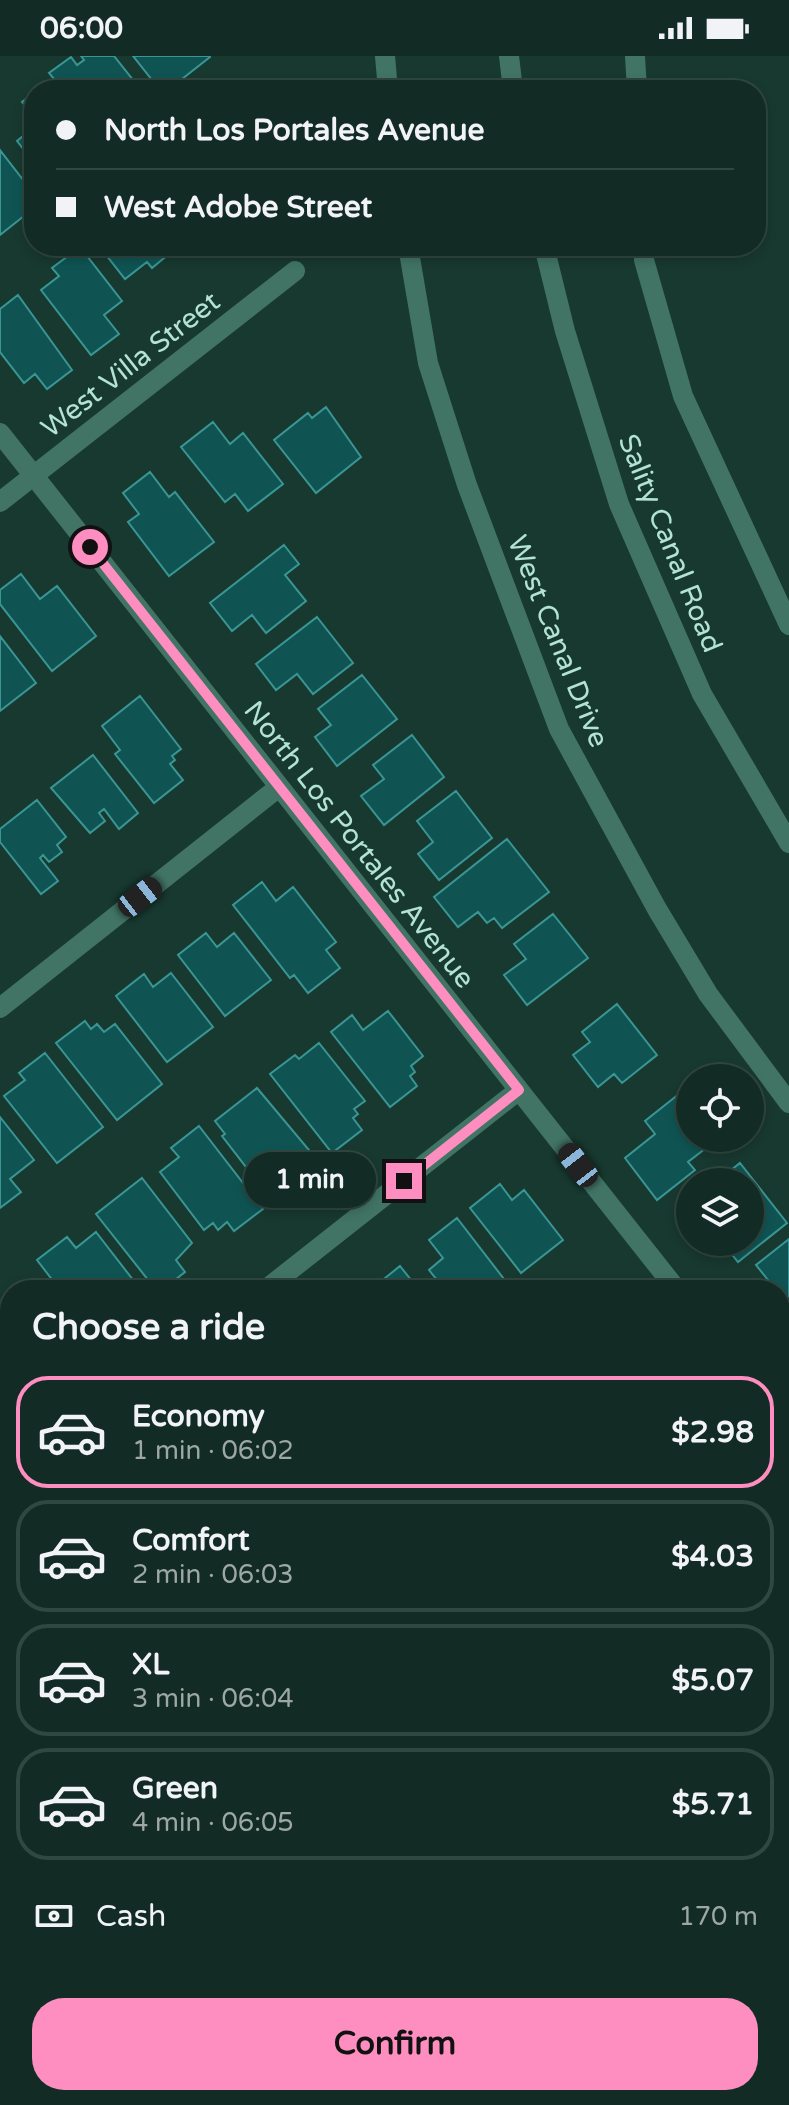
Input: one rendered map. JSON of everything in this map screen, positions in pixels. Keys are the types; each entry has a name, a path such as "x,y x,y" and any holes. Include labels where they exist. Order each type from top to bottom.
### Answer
{"street":[{"path":"385,56 387,80"},
{"path":"509,56 512,80"},
{"path":"635,56 636,80"},
{"name":"West Canal Drive","path":"410,256 432,376 467,485 559,729 657,909 708,994 789,1103"},
{"name":"Sality Canal Road","path":"546,256 565,331 619,504 702,694 789,843"},
{"path":"644,256 683,396 789,625"},
{"name":"West Villa Street","path":"0,502 295,271"},
{"name":"North Los Portales Avenue","path":"0,433 669,1280"},
{"path":"0,1008 279,787"},
{"path":"278,1280 519,1090"}],"building":[{"path":"81,56 114,56 133,80 55,80 49,73 71,57 77,65 84,60"},
{"path":"133,56 210,56 181,80 152,80"},
{"path":"24,135 24,150 17,141"},
{"path":"0,150 24,181 24,216 0,235"},
{"path":"68,256 87,256 122,301 104,315 119,334 91,355 41,290 59,276 52,268"},
{"path":"107,256 167,256 152,268 147,262 125,279"},
{"path":"18,295 72,370 47,389 35,374 24,383 0,352 0,309"},
{"path":"326,407 361,457 316,493 274,440 308,413 312,418"},
{"path":"213,422 230,444 243,433 283,484 248,511 235,494 225,502 181,447"},
{"path":"150,472 169,497 175,492 214,542 169,576 128,522 139,514 123,493"},
{"path":"284,545 299,564 285,575 306,601 266,633 252,615 232,631 210,603"},
{"path":"21,574 40,599 57,586 96,636 52,671 0,604 0,590"},
{"path":"317,617 353,663 313,694 297,674 276,690 256,664"},
{"path":"0,636 36,683 0,711"},
{"path":"362,675 397,719 337,766 315,737 331,725 318,709"},
{"path":"140,696 181,749 172,756 175,760 170,764 183,780 154,803 115,754 120,750 102,726"},
{"path":"412,735 444,777 384,825 361,796 384,779 373,765"},
{"path":"93,755 138,813 119,829 104,809 99,813 105,821 90,833 51,788"},
{"path":"456,791 492,838 439,880 418,854 433,842 417,821"},
{"path":"37,800 66,837 57,845 62,852 49,862 43,855 40,858 58,881 41,894 0,842 0,829"},
{"path":"507,839 549,892 502,928 494,918 487,923 478,912 458,927 434,897"},
{"path":"262,882 276,901 293,887 336,942 326,950 340,968 308,993 294,975 290,978 233,905"},
{"path":"553,914 588,958 527,1005 504,975 526,959 514,944"},
{"path":"206,933 217,947 234,933 271,980 225,1016 178,955"},
{"path":"171,973 213,1027 167,1062 116,996 144,974 153,987"},
{"path":"617,1004 657,1055 622,1083 614,1074 598,1087 573,1055 590,1042 582,1032"},
{"path":"388,1011 423,1056 411,1066 415,1072 410,1076 417,1086 390,1107 331,1032 352,1015 363,1030"},
{"path":"85,1021 91,1029 97,1024 104,1032 115,1024 162,1084 117,1120 56,1043"},
{"path":"319,1043 365,1101 354,1109 358,1114 353,1118 362,1130 332,1153 270,1074 295,1055 299,1059"},
{"path":"45,1053 103,1127 57,1163 4,1096 25,1080 19,1073"},
{"path":"257,1088 309,1150 299,1158 302,1163 295,1169 302,1178 273,1202 222,1136 225,1134 215,1121"},
{"path":"676,1096 676,1152 701,1152 688,1162 693,1168 676,1168 676,1185 657,1200 625,1158 655,1134 645,1121"},
{"path":"0,1117 34,1160 10,1179 21,1192 0,1208"},
{"path":"199,1126 263,1209 234,1231 227,1222 218,1230 213,1223 204,1230 160,1172 179,1157 171,1148"},
{"path":"142,1178 192,1243 176,1260 185,1272 175,1280 148,1280 96,1214"},
{"path":"500,1184 512,1200 524,1190 563,1240 521,1273 470,1208"},
{"path":"764,1194 787,1223 764,1241"},
{"path":"457,1218 504,1279 437,1280 429,1270 443,1258 429,1240"},
{"path":"96,1232 133,1280 52,1280 37,1260 67,1237 76,1248"},
{"path":"789,1239 789,1280 768,1280 756,1265"},
{"path":"400,1266 411,1280 383,1280"}],"route":[{"path":"90,547 519,1090 404,1181"}]}
